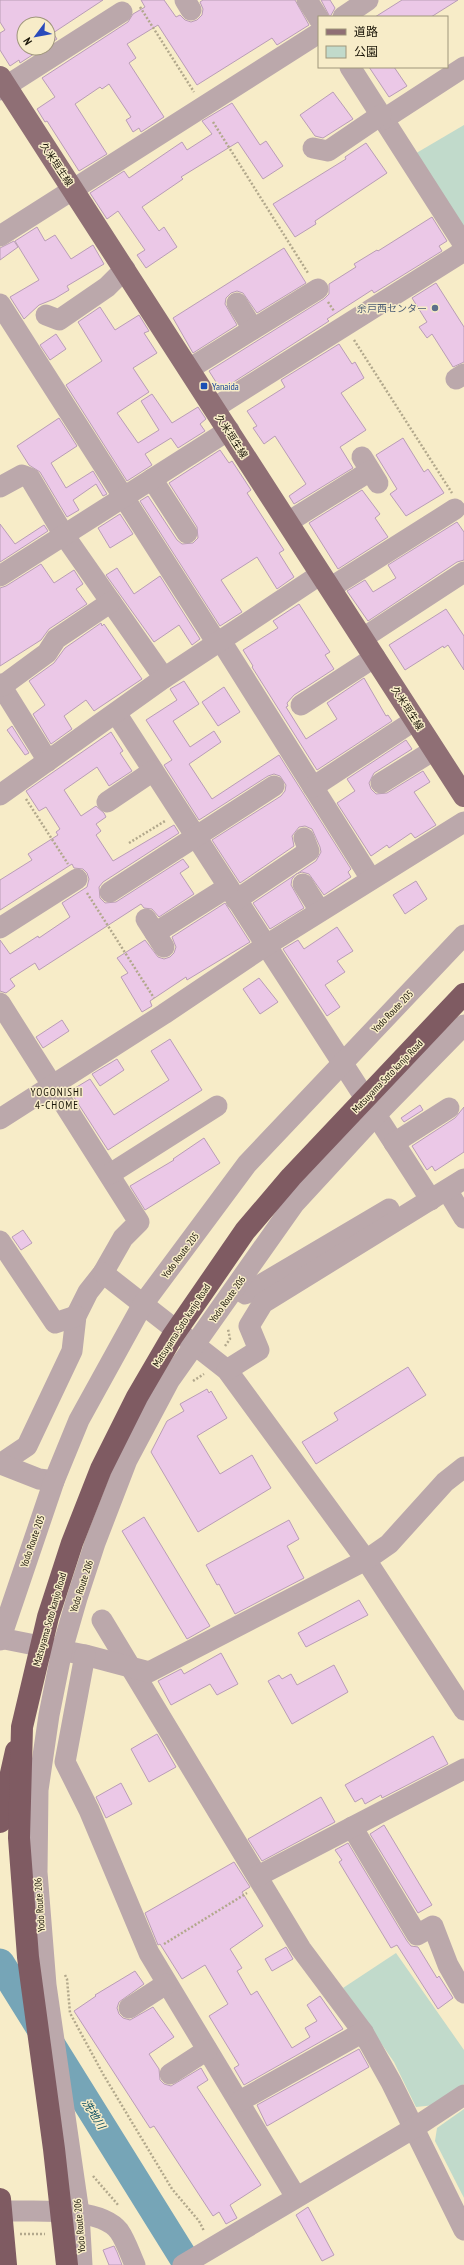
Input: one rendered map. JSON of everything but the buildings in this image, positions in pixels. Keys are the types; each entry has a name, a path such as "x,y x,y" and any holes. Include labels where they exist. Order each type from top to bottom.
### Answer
{"highway":[{"name":"Matsuyama Soto kanjo Road","path":"22,1727 46,1624 72,1543 101,1469 137,1397 172,1337 245,1231 291,1176 464,994"},
{"path":"0,1822 22,1727"},
{"path":"22,1727 19,1838 28,1957 54,2149 67,2265"},
{"path":"0,2199 6,2265"}],"main road":[{"name":"久米垣生線","path":"2,85 73,188 464,796"}],"street":[{"path":"306,0 318,18"},
{"path":"344,16 368,0"},
{"path":"2,85 129,6"},
{"path":"0,236 73,188 318,34"},
{"path":"312,148 328,151 464,67"},
{"path":"351,68 464,245"},
{"path":"214,408 464,251"},
{"path":"46,315 59,320 108,287 125,269"},
{"path":"189,369 318,289"},
{"path":"237,303 253,329"},
{"path":"0,305 125,496 371,879"},
{"path":"0,576 229,430"},
{"path":"288,522 370,470"},
{"path":"0,487 22,476 30,478 64,535 164,678"},
{"path":"152,479 187,533"},
{"path":"8,790 164,678 219,642 326,581 455,504"},
{"path":"363,638 464,572"},
{"path":"48,761 1,685 47,653 56,639 111,602"},
{"path":"301,705 375,657"},
{"path":"116,713 265,946 394,1143 434,1193 464,1218"},
{"path":"313,787 415,720"},
{"path":"380,783 434,750"},
{"path":"107,802 153,771"},
{"path":"124,890 196,837 274,786"},
{"path":"0,1120 164,1014 265,946 464,822"},
{"path":"155,933 232,894 309,851 304,838"},
{"path":"0,928 77,879"},
{"path":"303,884 320,911"},
{"name":"Yodo Route 205","path":"0,1638 54,1481 79,1420 143,1304 248,1164 464,935"},
{"path":"0,1003 140,1222 123,1238 103,1273 88,1292 76,1316 72,1351 27,1446 1,1464"},
{"name":"Yodo Route 206","path":"82,2265 79,2213 45,1975 37,1872 38,1790 49,1715 62,1650 95,1543 128,1460 169,1381 294,1204 376,1115 464,1025"},
{"path":"110,1174 216,1106"},
{"path":"394,1143 449,1108"},
{"path":"221,1364 258,1350 249,1326 263,1303 434,1193 464,1162"},
{"path":"245,1294 434,1193 464,1179"},
{"path":"0,1241 55,1323 76,1316"},
{"path":"103,1273 221,1364 366,1560 464,1710"},
{"path":"1,1464 39,1479 54,1481"},
{"path":"0,1638 85,1655 148,1672 366,1560 389,1544 445,1482 464,1467"},
{"path":"102,1620 260,1880 300,1949 362,2032 414,2128 464,2230"},
{"path":"85,1655 65,1762 89,1810 149,1953 166,1984 240,2101 296,2197"},
{"path":"260,1880 352,1827 464,1769"},
{"path":"352,1827 417,1935 433,1926 448,1965 464,1993"},
{"path":"129,2008 166,1984"},
{"path":"240,2101 362,2032"},
{"path":"170,2074 207,2050"},
{"path":"183,2265 414,2128 464,2095"},
{"path":"0,2211 79,2213 106,2220 119,2231 135,2265"}],"path":[{"path":"129,6 203,106 318,289 345,326 455,504"},
{"path":"8,790 77,879 164,1014"},
{"path":"129,843 180,812"},
{"path":"188,1384 221,1364 230,1339 229,1323"},
{"path":"149,1953 260,1880"},
{"path":"45,1975 60,1968 67,1979 70,2013 103,2074 172,2189 199,2221 211,2247"}],"green space":[{"path":"464,125 464,235 413,155"},
{"path":"396,1953 464,2050 464,2084 435,2105 416,2107 394,2062 343,1988"},
{"path":"464,2109 464,2198 435,2141 437,2128"}],"waterway":[{"name":"洗地川","path":"0,1963 188,2265"}],"place":[{"name":"余戸西センター","path":"435,308"},
{"name":"Yanaida","path":"204,386"}],"district":[{"name":"YOGONISHI 4-CHOME","path":"57,1098"}]}
